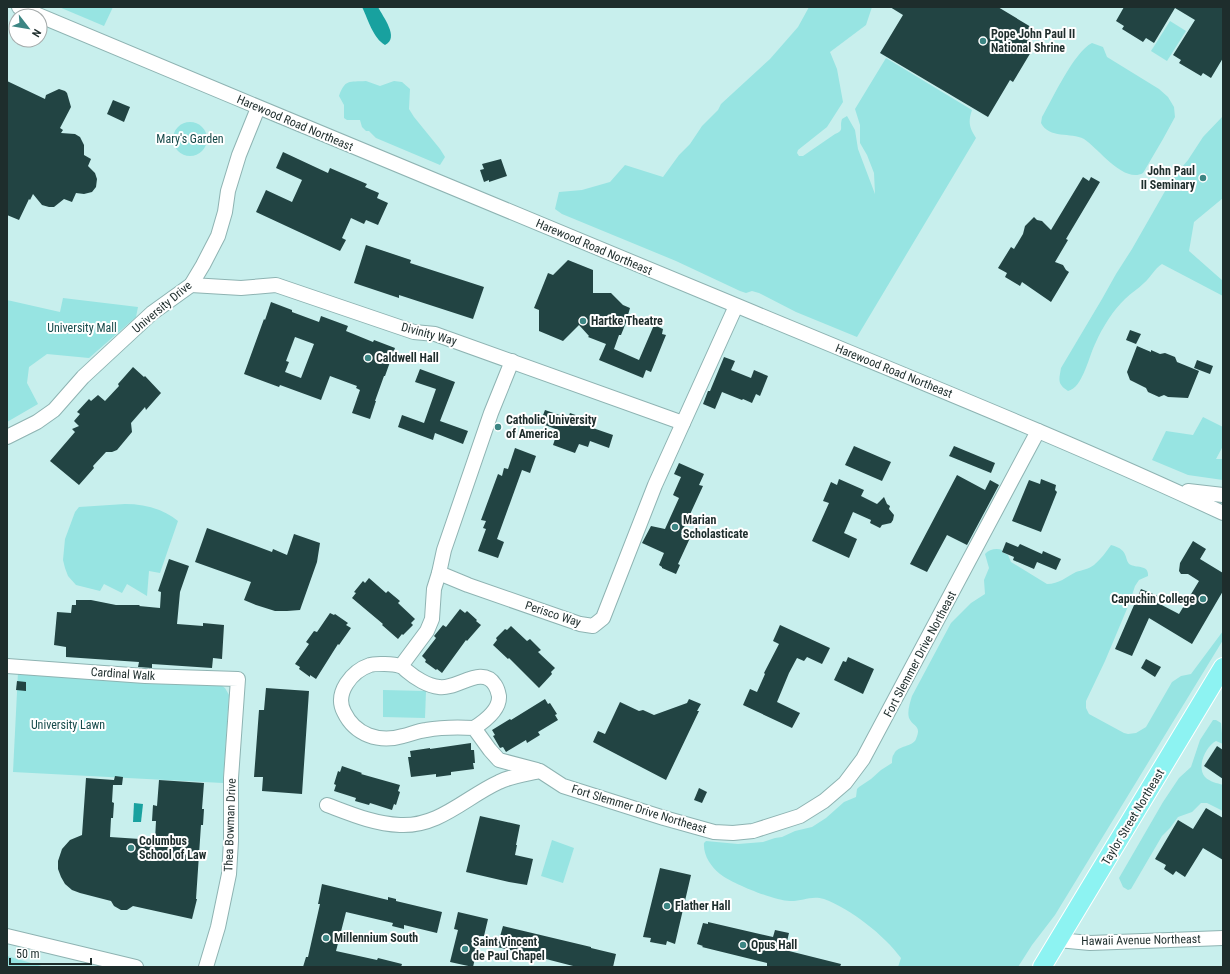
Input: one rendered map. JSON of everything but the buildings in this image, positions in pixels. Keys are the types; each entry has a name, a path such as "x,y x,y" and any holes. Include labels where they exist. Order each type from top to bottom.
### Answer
{"main road":[{"name":"Taylor Street Northeast","path":"1042,967 1223,668"}],"street":[{"name":"Harewood Road Northeast","path":"19,7 258,108 1038,431 1223,513"},
{"name":"University Drive","path":"7,437 37,422 54,410 83,377 152,313 191,285 203,266 218,236 225,212 228,191 239,155 258,108"},
{"name":"Divinity Way","path":"191,285 241,288 276,285 414,332 435,334 683,423"},
{"name":"Perisco Way","path":"438,573 580,624 593,626 603,618 655,485 736,306"},
{"path":"401,666 427,631 432,619 434,593 444,550 491,413 512,361"},
{"name":"Fort Slemmer Drive Northeast","path":"474,728 499,760 540,771 563,786 714,832 733,833 753,831 800,816 824,801 845,783 863,759 1038,431"},
{"name":"Harewood Road Northeast","path":"1169,488 1223,495"},
{"path":"371,664 401,666 419,680 441,688 456,685 467,679 478,676 486,677 492,681 498,690 499,700 491,715 474,728 446,726 416,731 392,738 373,737 358,731 350,723 342,708 342,693 346,684 359,669 371,664"},
{"name":"Cardinal Walk","path":"7,666 145,676 238,679"},
{"name":"Thea Bowman Drive","path":"206,967 218,927 229,874 231,841 231,778 238,679"},
{"path":"327,805 370,821 400,825 413,824 427,821 447,813 500,781 540,771"},
{"path":"7,936 136,967"},
{"name":"Hawaii Avenue Northeast","path":"1058,940 1090,943 1223,938"}],"green space":[{"path":"59,7 113,7 104,26"},
{"path":"809,7 872,7 866,25 830,52 837,69 843,102 827,127 798,150 797,153 799,156 803,156 840,131 842,119 847,116 855,130 858,149 875,194 874,173 867,155 860,143 860,125 855,109 886,58 972,110 970,124 976,138 857,337 796,312 759,293 752,291 746,293 740,291 676,261 562,214 555,209 559,192 582,190 610,182 625,165 663,177 679,155 690,144 702,126 718,110 721,104 770,59 798,27"},
{"path":"1170,21 1186,31 1167,61 1151,51"},
{"path":"1092,43 1103,47 1107,57 1159,89 1168,97 1174,107 1175,117 1143,173 1136,175 1128,174 1112,164 1084,139 1049,131 1041,123 1042,117 1071,65 1085,48"},
{"path":"366,81 380,86 394,81 402,82 410,89 409,109 445,157 440,165 376,138 362,127 360,120 347,120 344,118 344,105 339,96 343,87 348,82"},
{"path":"1223,116 1223,198 1194,222 1189,251 1223,281 1223,296 1162,264 1146,281 1121,303 1113,313 1093,348 1082,378 1073,389 1068,391 1060,384 1061,368 1172,179 1188,160 1203,137"},
{"name":"Mary's Garden","path":"187,122 193,122 197,123 204,129 207,139 206,146 200,153 193,156 187,156 183,155 176,149 173,142 173,136 174,132 180,125"},
{"name":"University Mall","path":"63,298 138,307 136,317 89,358 47,354 29,367 27,383 38,404 7,422 7,300 60,312"},
{"path":"1203,417 1223,427 1223,446 1216,459 1223,459 1223,480 1188,475 1152,460 1166,431 1193,435"},
{"path":"125,504 140,505 160,510 178,521 160,573 149,571 147,596 127,584 122,593 104,584 100,591 76,585 68,576 63,560 65,539 75,512 79,507"},
{"path":"1111,545 1124,552 1127,561 1131,565 1145,568 1148,572 1148,576 1139,580 1135,586 1105,661 1086,701 1086,708 1089,714 1124,733 1136,733 1146,727 1172,682 1181,676 1191,674 1223,631 1223,640 1055,915 1032,945 1018,967 898,967 901,958 886,940 856,916 834,903 820,898 791,901 776,898 754,891 734,882 720,874 714,868 708,860 705,852 704,843 706,841 738,844 763,842 812,827 826,818 844,802 856,797 857,789 859,787 892,763 892,758 896,751 914,742 918,731 908,715 912,696 951,623 971,603 985,594 984,580 989,568 985,554 987,552 993,549 1002,550 1002,552 1008,555 1011,562 1047,584 1051,584 1059,582 1076,572 1097,563"},
{"name":"University Lawn","path":"18,672 222,686 229,695 223,783 13,772"},
{"path":"383,690 426,691 425,718 383,717"},
{"path":"1213,720 1221,723 1223,744 1216,741 1209,747 1203,757 1202,773 1207,779 1223,785 1223,811 1207,803 1201,803 1192,812 1178,817 1162,836 1131,889 1128,890 1123,887 1119,878 1163,802 1179,778 1191,767 1200,740"},
{"path":"552,840 574,848 563,883 541,876"},
{"path":"7,956 45,967 7,967"}],"shaded area":[{"path":"362,7 378,7 391,33 389,42 385,45 377,38"},
{"path":"134,803 143,804 141,822 133,822"}],"place":[{"name":"Pope John Paul II National Shrine","path":"983,41"},
{"name":"John Paul II Seminary","path":"1203,178"},
{"name":"Hartke Theatre","path":"583,321"},
{"name":"Caldwell Hall","path":"368,358"},
{"name":"Catholic University of America","path":"498,427"},
{"name":"Marian Scholasticate","path":"675,527"},
{"name":"Capuchin College","path":"1203,599"},
{"name":"Columbus School of Law","path":"131,848"},
{"name":"Flather Hall","path":"667,906"},
{"name":"Millennium South","path":"326,938"},
{"name":"Opus Hall","path":"743,945"},
{"name":"Saint Vincent de Paul Chapel","path":"465,949"}]}
